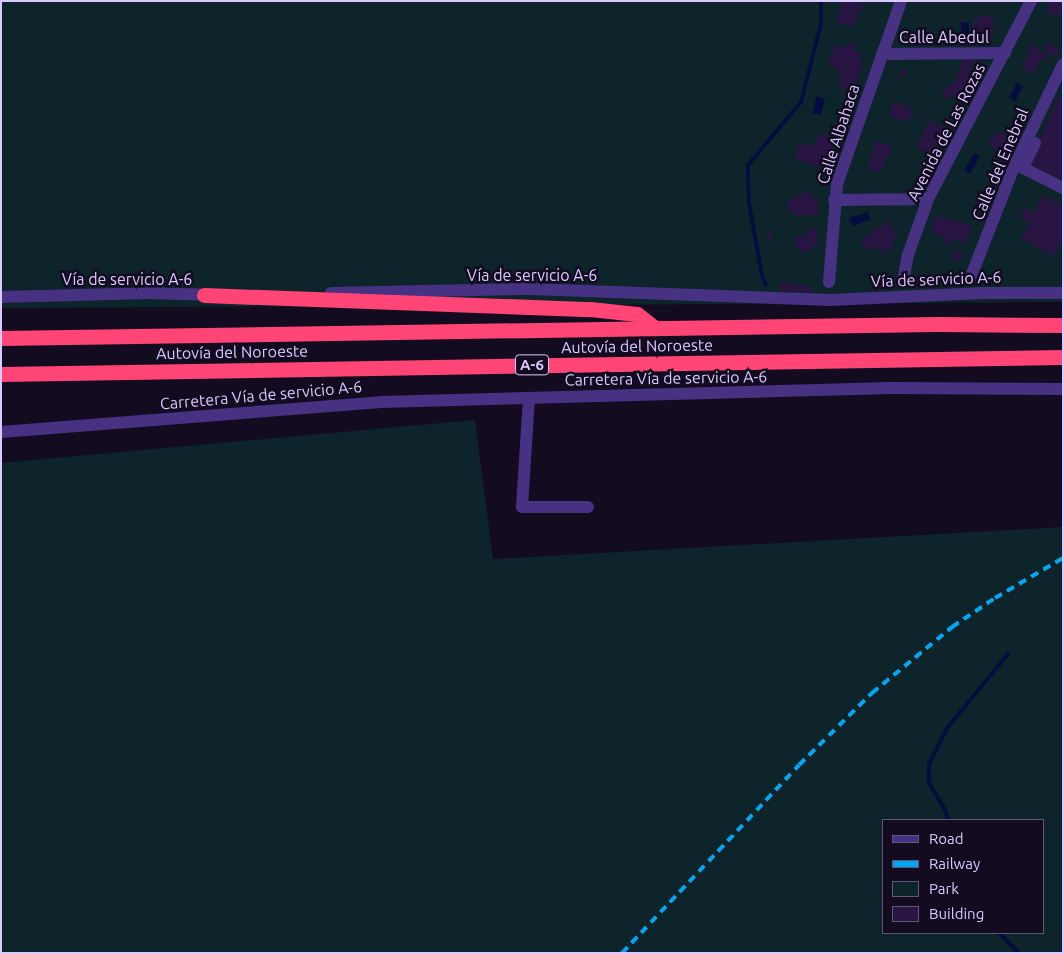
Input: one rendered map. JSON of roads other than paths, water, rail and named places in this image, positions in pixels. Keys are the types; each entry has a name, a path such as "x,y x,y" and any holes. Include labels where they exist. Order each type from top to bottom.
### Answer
{"highway":[{"path":"204,295 590,309 637,314 655,328"},
{"name":"Autovía del Noroeste","path":"1,338 937,324 1063,325"},
{"name":"Autovía del Noroeste","path":"1,374 1063,357"}],"street":[{"name":"Calle Albahaca","path":"829,282 836,184 901,1"},
{"name":"Avenida de Las Rozas","path":"903,282 908,255 928,199 1031,1"},
{"name":"Calle Abedul","path":"882,54 1005,53"},
{"name":"Calle del Enebral","path":"970,279 1012,169 1063,64"},
{"path":"1059,91 1023,168 1063,188"},
{"path":"834,200 928,199"},
{"name":"Vía de servicio A-6","path":"1,297 149,293 204,295 530,289 830,300 984,293 1063,293"},
{"name":"Carretera Vía de servicio A-6","path":"1,432 381,402 891,388 1063,389"},
{"path":"529,398 522,507 588,507"},
{"path":"1,440 80,427"}],"waterway":[{"path":"766,285 762,276 749,203 748,165 801,102 821,23 821,1"},
{"path":"948,819 946,812 929,782 929,764 947,728 1008,654"},
{"path":"1000,934 1019,953"}],"railway":[{"path":"622,953 799,765 872,693 952,627 995,598 1063,558"}]}
